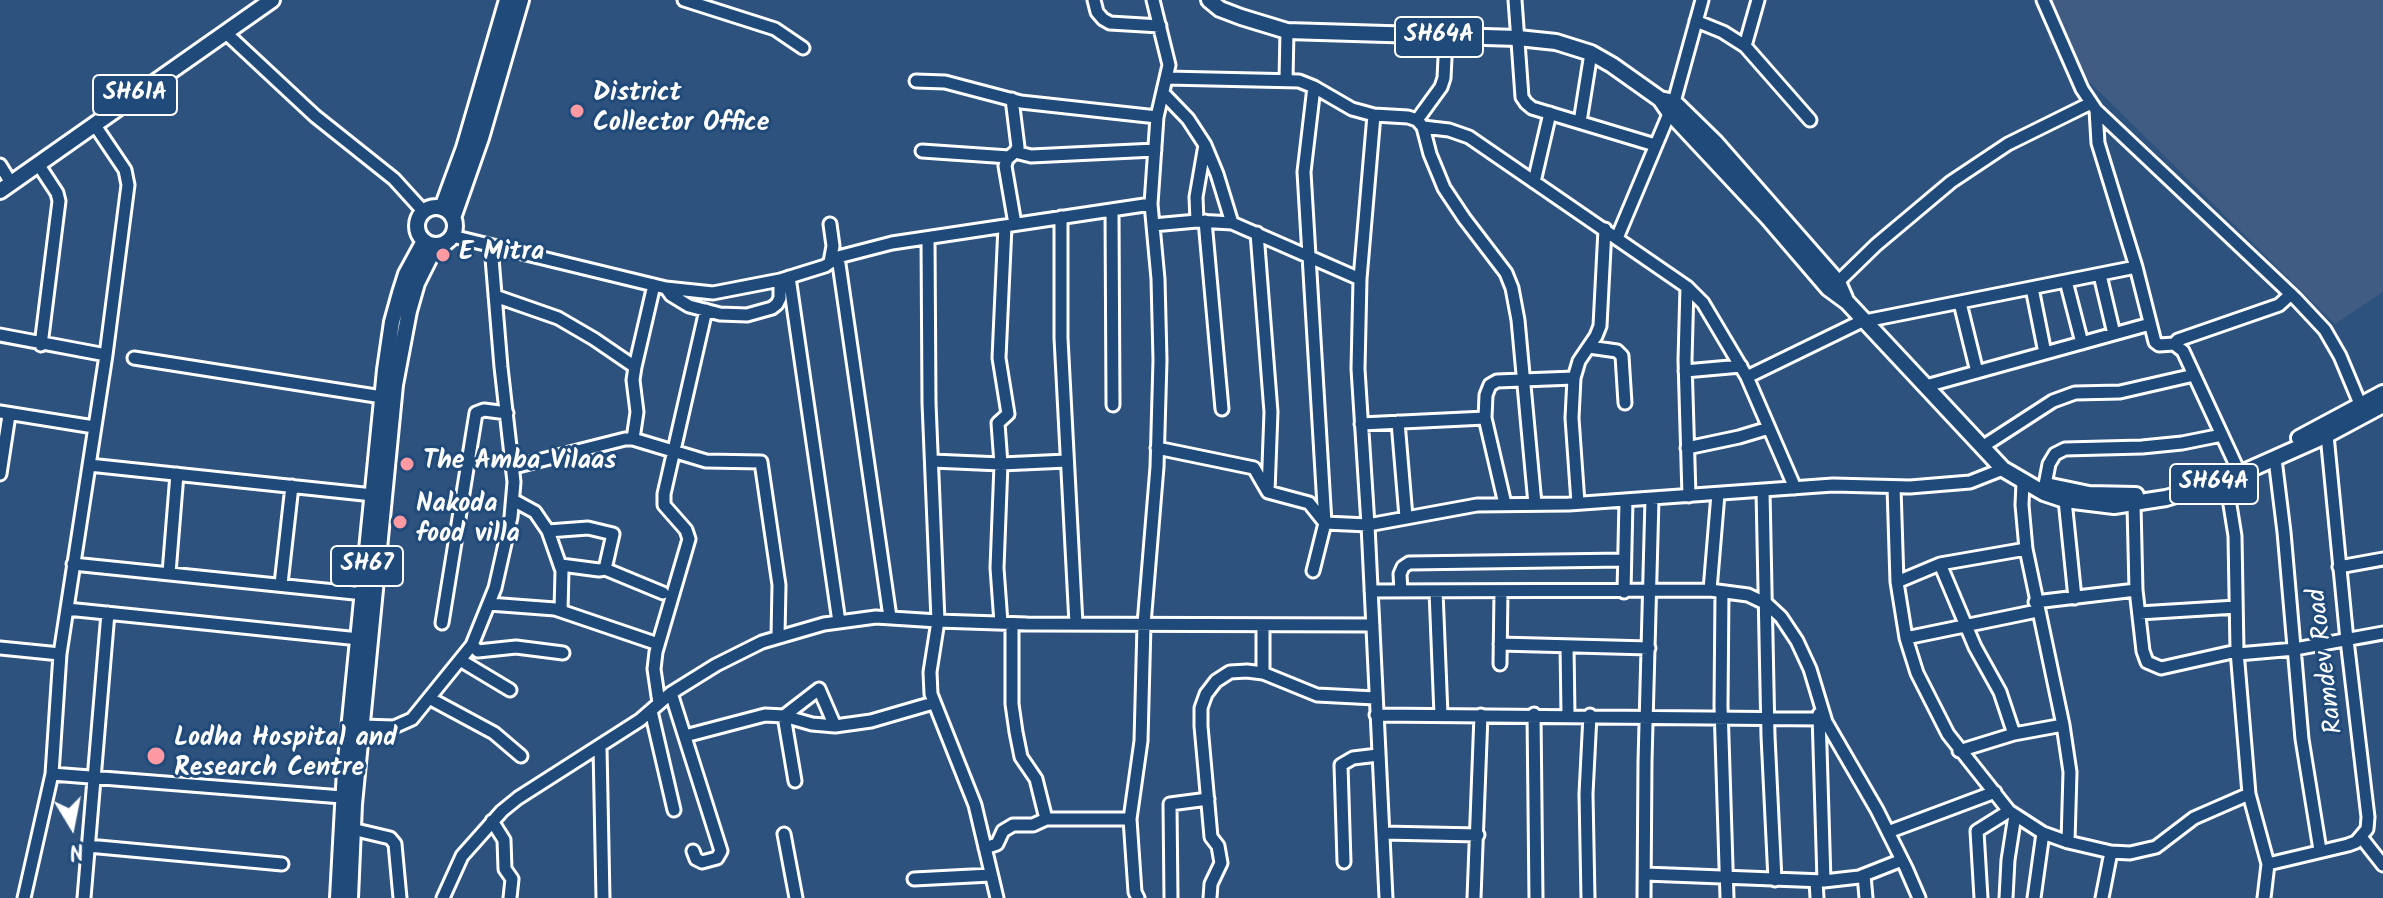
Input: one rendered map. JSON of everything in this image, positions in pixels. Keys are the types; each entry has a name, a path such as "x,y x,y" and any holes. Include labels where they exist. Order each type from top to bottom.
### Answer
{"main road":[{"name":"SH61A","path":"6,187 272,0"},
{"path":"448,213 507,0"},
{"path":"448,213 481,138 521,0"},
{"name":"SH64A","path":"1219,3 1287,31 1518,38 1556,42 1591,53 1668,104 1737,166 1838,282 1847,302"},
{"name":"SH64A","path":"1668,104 1828,288 1847,302 2003,469 2065,500 2114,506 2134,505 2234,473 2275,459 2327,435 2383,393"},
{"path":"424,212 435,207 448,213 455,224 452,236 442,244 430,243"},
{"name":"SH67","path":"424,212 417,223 417,230 430,243"},
{"name":"SH67","path":"338,898 342,797 392,322 406,274 430,243"},
{"name":"SH67","path":"350,898 352,829 402,340 430,243"},
{"name":"SH64A","path":"2036,487 2124,496 2179,486 2234,473 2363,410 2383,405"}],"street":[{"path":"684,0 775,29 803,48"},
{"path":"1094,0 1097,12 1110,23 1160,26"},
{"path":"1138,898 1130,819 1141,741 1144,624 1160,360 1151,204 1157,117 1169,65 1153,0"},
{"path":"1515,0 1522,97 1532,108 1655,145"},
{"path":"1617,238 1655,145 1702,0"},
{"path":"1745,46 1758,0"},
{"path":"2043,0 2082,89 2093,106 2325,330 2363,410"},
{"path":"1696,21 1723,32 1745,46 1810,120"},
{"path":"1286,80 1287,31"},
{"path":"226,33 315,116 394,179 424,212"},
{"path":"1446,38 1441,87 1420,123 1444,188 1506,273 1518,320 1535,504"},
{"path":"1580,122 1591,53"},
{"path":"1167,78 1299,81 1352,109 1374,115 1398,115 1469,137 1687,287 1703,303 1747,377 1795,488"},
{"path":"916,81 945,82 1012,99 1157,117"},
{"path":"1313,571 1325,523 1304,172 1314,87"},
{"path":"1163,93 1188,119 1205,145 1232,223"},
{"path":"1012,99 1018,147 1006,161 1010,225 999,358 1008,414 998,423 1001,464 997,568 1007,624 1016,732 1021,757 1036,779 1046,819"},
{"path":"2093,106 2098,143 2155,342 2159,345 2174,344 2279,305 2291,294"},
{"path":"1838,282 1876,245 1951,182 2008,144 2093,106"},
{"path":"1534,182 1550,113"},
{"path":"1374,115 1360,279 1358,369 1386,898"},
{"path":"24,898 52,774 60,654 106,355 128,185 125,170 94,124"},
{"path":"1205,145 1196,197 1222,409"},
{"path":"922,151 1031,156 1155,150"},
{"path":"38,164 59,201 41,345"},
{"path":"0,165 6,187"},
{"path":"452,236 660,287 713,293 784,279 892,243 1151,204"},
{"path":"1112,210 1113,405"},
{"path":"1061,217 1061,338 1076,624"},
{"path":"1153,225 1201,221 1232,223 1360,279"},
{"path":"830,224 890,617"},
{"path":"1578,503 1572,418 1574,378 1579,361 1600,326 1605,229"},
{"path":"1257,233 1271,412 1268,492"},
{"path":"928,238 938,621 929,682 933,703 975,805 997,898"},
{"path":"362,726 388,728 412,719 472,645 489,604 504,553 513,500 514,467 491,246"},
{"path":"1747,377 1860,322 2136,267"},
{"path":"2100,275 2114,334"},
{"path":"660,287 678,300 733,316 772,308 780,298 784,279"},
{"path":"784,279 839,622"},
{"path":"2066,281 2082,343"},
{"path":"633,439 637,412 633,380 635,367 660,287"},
{"path":"1687,287 1685,371 1689,496"},
{"path":"2032,288 2045,353"},
{"path":"495,296 558,318 635,367"},
{"path":"1960,303 1977,372"},
{"path":"674,810 655,707 654,669 658,644 689,539 686,530 664,502 672,452 706,310"},
{"path":"1926,386 2150,324"},
{"path":"0,335 106,355"},
{"path":"2174,344 2183,351 2222,435 2234,473 2238,653 2249,794 2268,864 2264,898"},
{"path":"1589,347 1617,351 1622,356 1625,403"},
{"path":"134,358 382,397"},
{"path":"1685,371 1741,366"},
{"path":"1982,447 2053,401 2075,393 2120,392 2194,375"},
{"path":"1505,504 1485,418 1486,395 1490,385 1497,381 1574,378"},
{"path":"442,623 476,413 484,410 507,413"},
{"path":"0,474 5,413 94,427"},
{"path":"1361,424 1485,418"},
{"path":"1398,422 1406,517"},
{"path":"1687,448 1769,428"},
{"path":"2068,842 2070,772 2063,725 2036,607 2022,505 2055,454 2065,449 2142,447 2222,435"},
{"name":"Ramdev Road","path":"2327,435 2368,817 2367,829 2361,837"},
{"path":"514,467 612,441 633,439 706,461 759,461 763,465 779,585 778,636"},
{"path":"1157,448 1254,468 1268,492 1309,503 1325,523 1368,525 1477,505 1652,499 1833,485 1894,487 1970,482 2003,469"},
{"name":"Ramdev Road","path":"2275,459 2302,739 2320,850"},
{"path":"932,461 1001,464 1067,461"},
{"path":"89,465 373,495"},
{"path":"169,573 177,474"},
{"path":"281,584 292,486"},
{"path":"1894,487 1897,582 1906,638 1917,673 1959,751 2012,813 2043,833 2068,842 2130,853 2156,847 2194,818 2249,794"},
{"path":"1763,491 1775,880"},
{"path":"1718,494 1716,591 1727,898"},
{"path":"1644,898 1652,499"},
{"path":"513,500 535,512 548,531 561,565 564,585 561,611"},
{"path":"1624,592 1626,500"},
{"path":"2065,500 2075,598"},
{"path":"2134,505 2136,590 2143,651 2147,662 2153,666 2173,666 2238,653 2295,649 2383,633"},
{"path":"548,531 588,528 613,534 605,569"},
{"path":"1897,582 1940,564 2026,549"},
{"path":"2339,567 2383,559"},
{"path":"1401,591 1400,574 1409,563 1624,560"},
{"path":"73,564 364,594"},
{"path":"1940,564 1975,647 2000,692 2014,734"},
{"path":"561,565 605,569 663,593"},
{"path":"1906,638 2075,598 2136,590"},
{"path":"1371,591 1716,591 1748,595 1767,604 1781,617 1797,641 1831,731 1888,832 1919,898"},
{"path":"1436,591 1441,715"},
{"path":"1500,664 1501,592"},
{"path":"489,604 561,611 658,644"},
{"path":"2139,613 2236,607"},
{"path":"67,609 359,639"},
{"path":"84,898 108,613"},
{"path":"443,898 462,856 492,821 518,798 600,747 671,693 716,665 778,636 839,622 890,617 1007,624 1373,625"},
{"path":"1263,625 1263,673"},
{"path":"1500,644 1649,648"},
{"path":"472,645 478,651 516,647 563,653"},
{"path":"1567,646 1568,715"},
{"path":"0,648 60,654"},
{"path":"460,660 510,690"},
{"path":"1210,898 1211,884 1221,863 1218,846 1211,837 1201,708 1206,694 1216,681 1230,672 1263,673 1317,695 1375,698"},
{"path":"784,716 819,689 835,726"},
{"path":"671,693 721,851 717,858 702,862 696,859 693,851"},
{"path":"429,698 494,733 521,756"},
{"path":"685,736 765,715 835,726 871,721 933,703"},
{"path":"1817,898 1820,881 1819,705"},
{"path":"1376,715 1534,714 1819,719"},
{"path":"1534,714 1536,898"},
{"path":"1474,898 1481,715"},
{"path":"1588,898 1586,794 1590,715"},
{"path":"784,716 795,781"},
{"path":"1959,751 2014,734 2063,725"},
{"path":"600,747 603,898"},
{"path":"1344,862 1341,765 1353,758 1378,755"},
{"path":"52,774 342,797"},
{"path":"1888,832 1995,792"},
{"path":"1171,898 1170,804 1208,799"},
{"path":"1981,898 1977,831 2012,813"},
{"path":"2006,898 2012,813"},
{"path":"985,848 997,844 1008,827 1033,825 1046,819 1130,819"},
{"path":"492,821 504,840 505,869 512,879 510,898"},
{"path":"352,829 390,838 395,844 400,898"},
{"path":"1383,833 1478,835"},
{"path":"2034,898 2043,833"},
{"path":"784,834 796,898"},
{"path":"2268,864 2348,845 2361,837 2383,865"},
{"path":"88,846 282,864"},
{"path":"2102,898 2111,852"},
{"path":"1645,874 1820,881 1864,875 1902,860"},
{"path":"914,879 991,875"},
{"path":"1864,875 1866,898"}],"shaded area":[{"path":"2051,0 2383,0 2383,292 2335,324 2049,42"}],"place":[{"name":"District Collector Office","path":"577,111"},
{"name":"E Mitra","path":"443,255"},
{"name":"The Amba Vilaas","path":"407,464"},
{"name":"Nakoda food villa","path":"400,522"},
{"name":"Lodha Hospital and Research Centre","path":"156,756"}]}
